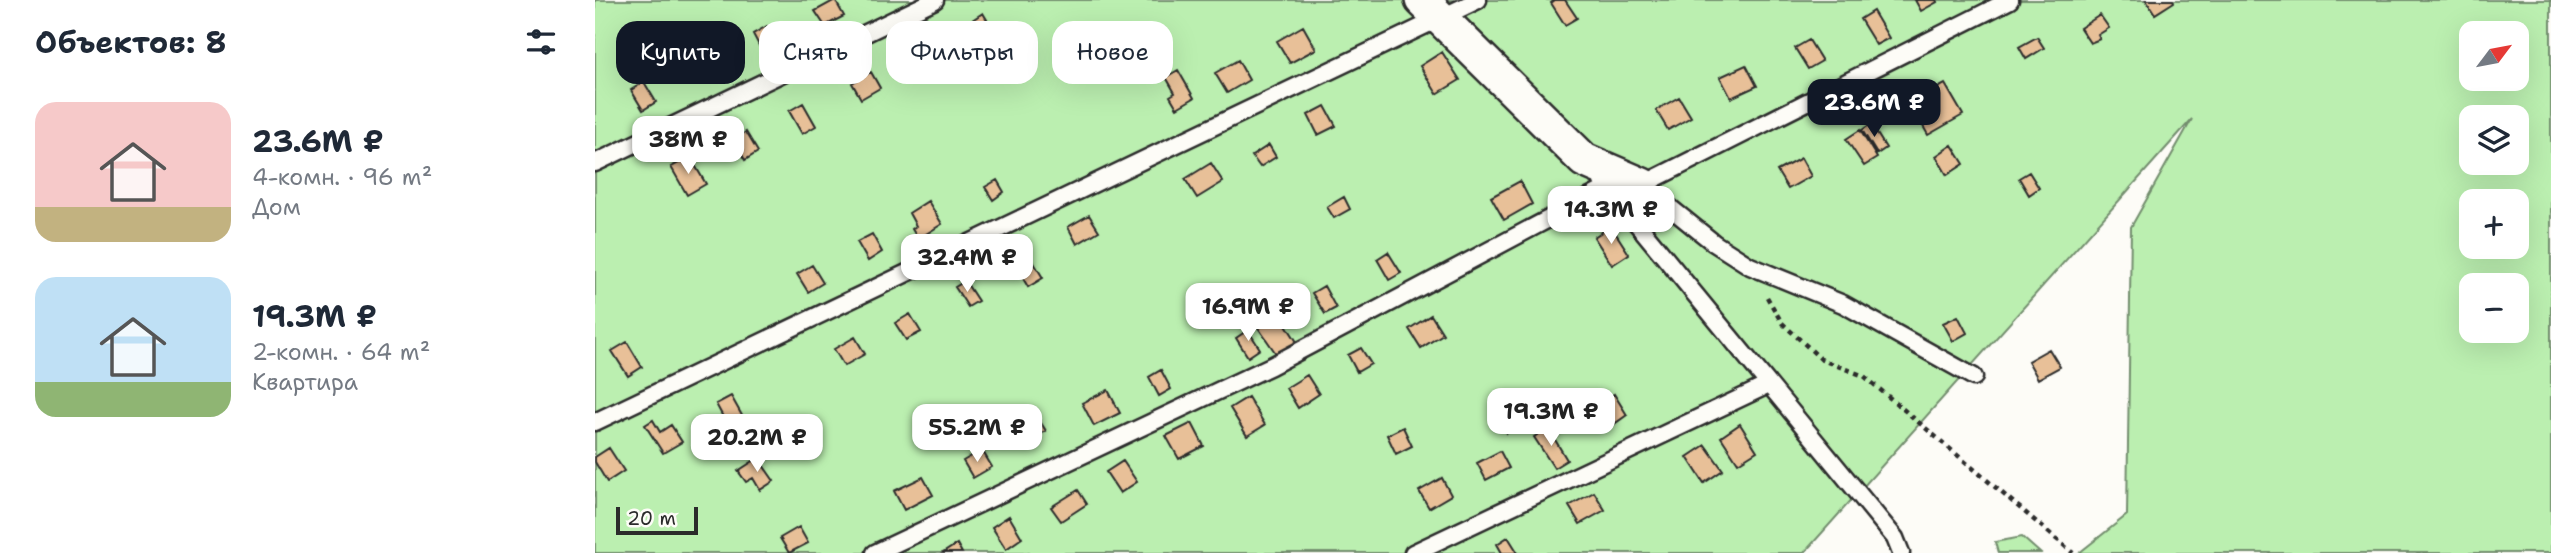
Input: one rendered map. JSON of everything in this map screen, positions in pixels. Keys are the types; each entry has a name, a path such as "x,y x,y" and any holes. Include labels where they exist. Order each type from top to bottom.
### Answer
{"street":[{"path":"1431,9 1584,160 1642,185"}],"lane":[{"path":"595,163 935,0"},
{"path":"595,422 1431,9 1478,0"},
{"path":"1974,377 1843,304 1750,265 1714,243 1642,185 2010,0"},
{"path":"1584,160 1895,538 1902,553"},
{"path":"875,553 1271,366 1607,188"},
{"path":"1413,553 1767,385"}],"path":[{"path":"1750,265 1782,324 1822,360 1864,376 2073,553"}],"green space":[{"path":"595,0 2551,0 2551,553 2079,553 2127,515 2131,227 2192,119 1804,553 595,553"},
{"path":"2022,537 2040,553 1998,553 1995,542"}],"building":[{"path":"835,0 844,16 834,21 822,21 815,11"},
{"path":"1565,0 1577,18 1565,25 1551,3"},
{"path":"1915,0 1936,0 1937,2 1921,11"},
{"path":"2146,0 2173,0 2174,2 2155,14"},
{"path":"1873,11 1889,38 1876,45 1860,19"},
{"path":"983,13 988,21 971,21"},
{"path":"2100,15 2109,28 2098,35 2100,39 2090,43 2080,28"},
{"path":"1303,26 1316,49 1290,63 1277,41"},
{"path":"759,31 759,46 753,34"},
{"path":"2037,37 2044,48 2026,59 2019,47"},
{"path":"1809,40 1822,61 1808,69 1795,48"},
{"path":"1442,52 1460,80 1437,94 1420,66"},
{"path":"1238,60 1249,80 1227,93 1215,73"},
{"path":"1746,65 1757,86 1731,98 1720,77"},
{"path":"1178,70 1194,98 1177,108 1170,96 1175,93 1170,84 1173,84 1173,73"},
{"path":"872,74 880,88 861,99 853,84 872,84"},
{"path":"645,84 656,102 643,110 631,90"},
{"path":"1945,84 1963,115 1928,135 1910,103"},
{"path":"1679,97 1691,117 1668,130 1656,110"},
{"path":"803,103 816,126 802,134 789,111"},
{"path":"1325,106 1336,126 1318,135 1308,115"},
{"path":"1871,124 1886,148 1877,154 1862,130"},
{"path":"1860,130 1877,158 1864,166 1846,139"},
{"path":"746,132 758,152 745,160 733,140"},
{"path":"1269,145 1276,157 1260,167 1252,156"},
{"path":"1952,145 1964,164 1947,175 1936,156"},
{"path":"690,157 706,184 687,195 671,167"},
{"path":"1801,158 1811,176 1788,189 1777,171"},
{"path":"1211,163 1223,182 1197,198 1185,179"},
{"path":"2029,172 2039,188 2029,195 2019,178"},
{"path":"997,180 1004,192 993,200 985,187"},
{"path":"1520,181 1532,204 1504,220 1491,197"},
{"path":"1344,197 1350,209 1334,218 1327,207"},
{"path":"928,201 942,224 918,239 912,229 916,226 909,213"},
{"path":"1089,215 1099,231 1077,244 1068,227"},
{"path":"1611,226 1629,254 1612,265 1594,237"},
{"path":"872,234 882,252 868,261 857,242"},
{"path":"1388,252 1401,273 1389,280 1377,259"},
{"path":"1028,253 1043,278 1028,287 1013,261"},
{"path":"812,265 823,283 808,292 797,274"},
{"path":"965,281 978,301 968,307 955,287"},
{"path":"1324,286 1336,308 1325,314 1312,293"},
{"path":"1278,312 1297,342 1277,355 1257,326"},
{"path":"910,314 921,332 906,340 895,323"},
{"path":"1431,315 1443,334 1421,348 1409,329"},
{"path":"1958,316 1967,333 1953,341 1943,323"},
{"path":"1248,330 1260,349 1248,357 1236,338"},
{"path":"855,337 865,354 844,366 834,349"},
{"path":"627,342 642,367 628,376 612,351"},
{"path":"1361,348 1371,364 1357,372 1348,355"},
{"path":"2049,349 2060,367 2038,379 2028,361"},
{"path":"1161,370 1171,389 1159,396 1149,377"},
{"path":"1307,375 1319,394 1298,408 1286,388"},
{"path":"1108,390 1120,413 1094,426 1082,403"},
{"path":"1614,394 1627,415 1610,427 1596,406"},
{"path":"731,396 745,421 730,430 716,404"},
{"path":"1248,397 1265,425 1247,436 1230,408"},
{"path":"1517,410 1521,417 1516,420 1519,425 1507,433 1500,421"},
{"path":"1036,415 1046,431 1028,442 1018,426"},
{"path":"653,420 660,432 671,425 682,442 663,453 645,425"},
{"path":"1192,423 1204,446 1179,459 1166,436"},
{"path":"1740,424 1757,451 1738,463 1721,437"},
{"path":"1403,427 1412,446 1396,454 1387,435"},
{"path":"1548,428 1567,460 1554,468 1534,437"},
{"path":"1705,445 1723,470 1704,483 1687,457"},
{"path":"609,448 624,471 607,482 595,462 595,457"},
{"path":"982,450 992,467 973,478 963,461"},
{"path":"1500,451 1509,468 1486,480 1477,463"},
{"path":"758,458 774,481 760,490 753,478 746,482 738,471"},
{"path":"1123,461 1137,482 1120,493 1106,472"},
{"path":"923,477 933,495 904,510 894,491"},
{"path":"1442,478 1451,495 1429,508 1419,491"},
{"path":"1078,490 1087,504 1061,521 1051,507"},
{"path":"1594,492 1605,510 1580,524 1569,506"},
{"path":"1009,516 1022,538 1006,549 992,527"},
{"path":"799,527 808,543 789,553 780,538"},
{"path":"1508,537 1518,553 1502,553 1497,544"},
{"path":"957,544 962,553 943,553"}]}
